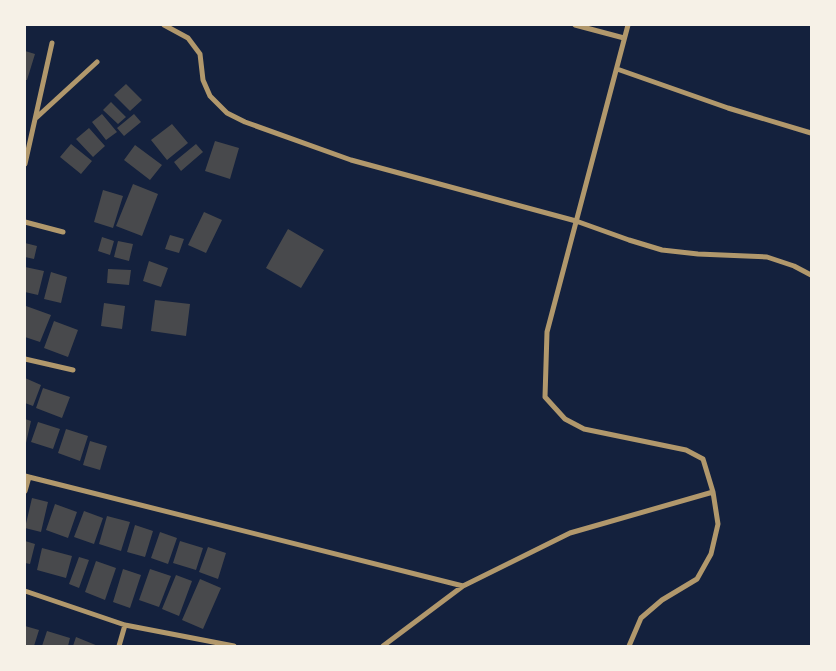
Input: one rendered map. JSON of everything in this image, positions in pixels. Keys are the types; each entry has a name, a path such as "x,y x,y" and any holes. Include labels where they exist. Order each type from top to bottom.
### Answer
{"street":[{"path":"164,25 188,38 200,54 203,80 210,96 227,113 233,116 351,160 576,220 662,250 698,254 767,257 794,266 811,275"},
{"path":"575,25 624,38"},
{"path":"628,25 547,332 545,397 565,420 584,429 686,450 703,459 713,492 718,524 711,554 697,579 662,600 641,618 629,646"},
{"path":"25,164 52,42"},
{"path":"36,118 97,62"},
{"path":"617,69 728,108 811,133"},
{"path":"25,222 63,232"},
{"path":"25,359 73,370"},
{"path":"25,492 27,476 463,586"},
{"path":"383,646 463,586 570,533 713,492"},
{"path":"25,591 125,624 234,646"},
{"path":"119,646 125,624"}],"building":[{"path":"25,51 35,54 27,80 25,80"},
{"path":"126,84 142,100 130,111 114,95"},
{"path":"111,102 126,117 118,124 103,110"},
{"path":"102,114 117,132 106,140 92,122"},
{"path":"134,114 141,122 124,136 117,128"},
{"path":"172,124 188,143 167,160 151,140"},
{"path":"89,128 105,146 93,157 76,139"},
{"path":"215,141 239,148 230,179 205,171"},
{"path":"71,144 92,161 81,174 60,157"},
{"path":"196,144 203,152 181,171 174,162"},
{"path":"135,145 162,165 150,180 124,160"},
{"path":"133,184 158,194 142,236 116,226"},
{"path":"103,190 123,196 113,228 94,222"},
{"path":"204,212 222,220 206,253 188,245"},
{"path":"288,229 324,250 301,288 266,268"},
{"path":"170,235 184,239 179,253 165,249"},
{"path":"102,237 114,241 110,255 98,251"},
{"path":"118,241 133,244 129,261 114,257"},
{"path":"25,243 37,246 34,259 25,257"},
{"path":"149,261 168,268 161,287 143,281"},
{"path":"25,267 44,271 38,295 25,292"},
{"path":"108,269 131,270 129,285 107,283"},
{"path":"51,272 67,277 61,303 44,299"},
{"path":"155,300 190,304 186,336 151,331"},
{"path":"104,303 125,306 122,329 101,326"},
{"path":"26,306 51,315 40,342 25,337"},
{"path":"54,321 78,330 68,357 44,348"},
{"path":"25,378 41,385 33,406 25,403"},
{"path":"43,388 70,397 62,418 36,408"},
{"path":"25,419 31,421 26,443 25,443"},
{"path":"38,422 60,429 53,449 31,442"},
{"path":"66,429 88,436 80,461 58,453"},
{"path":"90,441 107,446 100,470 83,465"},
{"path":"32,498 48,502 41,532 25,528"},
{"path":"55,504 77,512 68,538 46,530"},
{"path":"84,511 103,518 94,544 74,537"},
{"path":"107,516 130,522 121,551 99,544"},
{"path":"135,525 153,531 145,557 127,552"},
{"path":"160,532 177,538 168,564 151,558"},
{"path":"25,541 35,544 30,564 25,563"},
{"path":"180,541 203,548 196,570 173,563"},
{"path":"208,547 226,553 218,579 199,572"},
{"path":"42,548 72,556 66,578 37,570"},
{"path":"79,557 89,560 79,588 69,584"},
{"path":"96,561 116,568 105,600 85,592"},
{"path":"123,569 141,575 130,608 113,602"},
{"path":"150,569 171,576 159,607 139,600"},
{"path":"176,575 192,581 179,616 162,609"},
{"path":"200,579 221,588 203,629 182,620"},
{"path":"25,626 39,630 34,646 25,646"},
{"path":"47,631 70,638 68,646 42,646"},
{"path":"76,637 98,646 73,646"}]}
